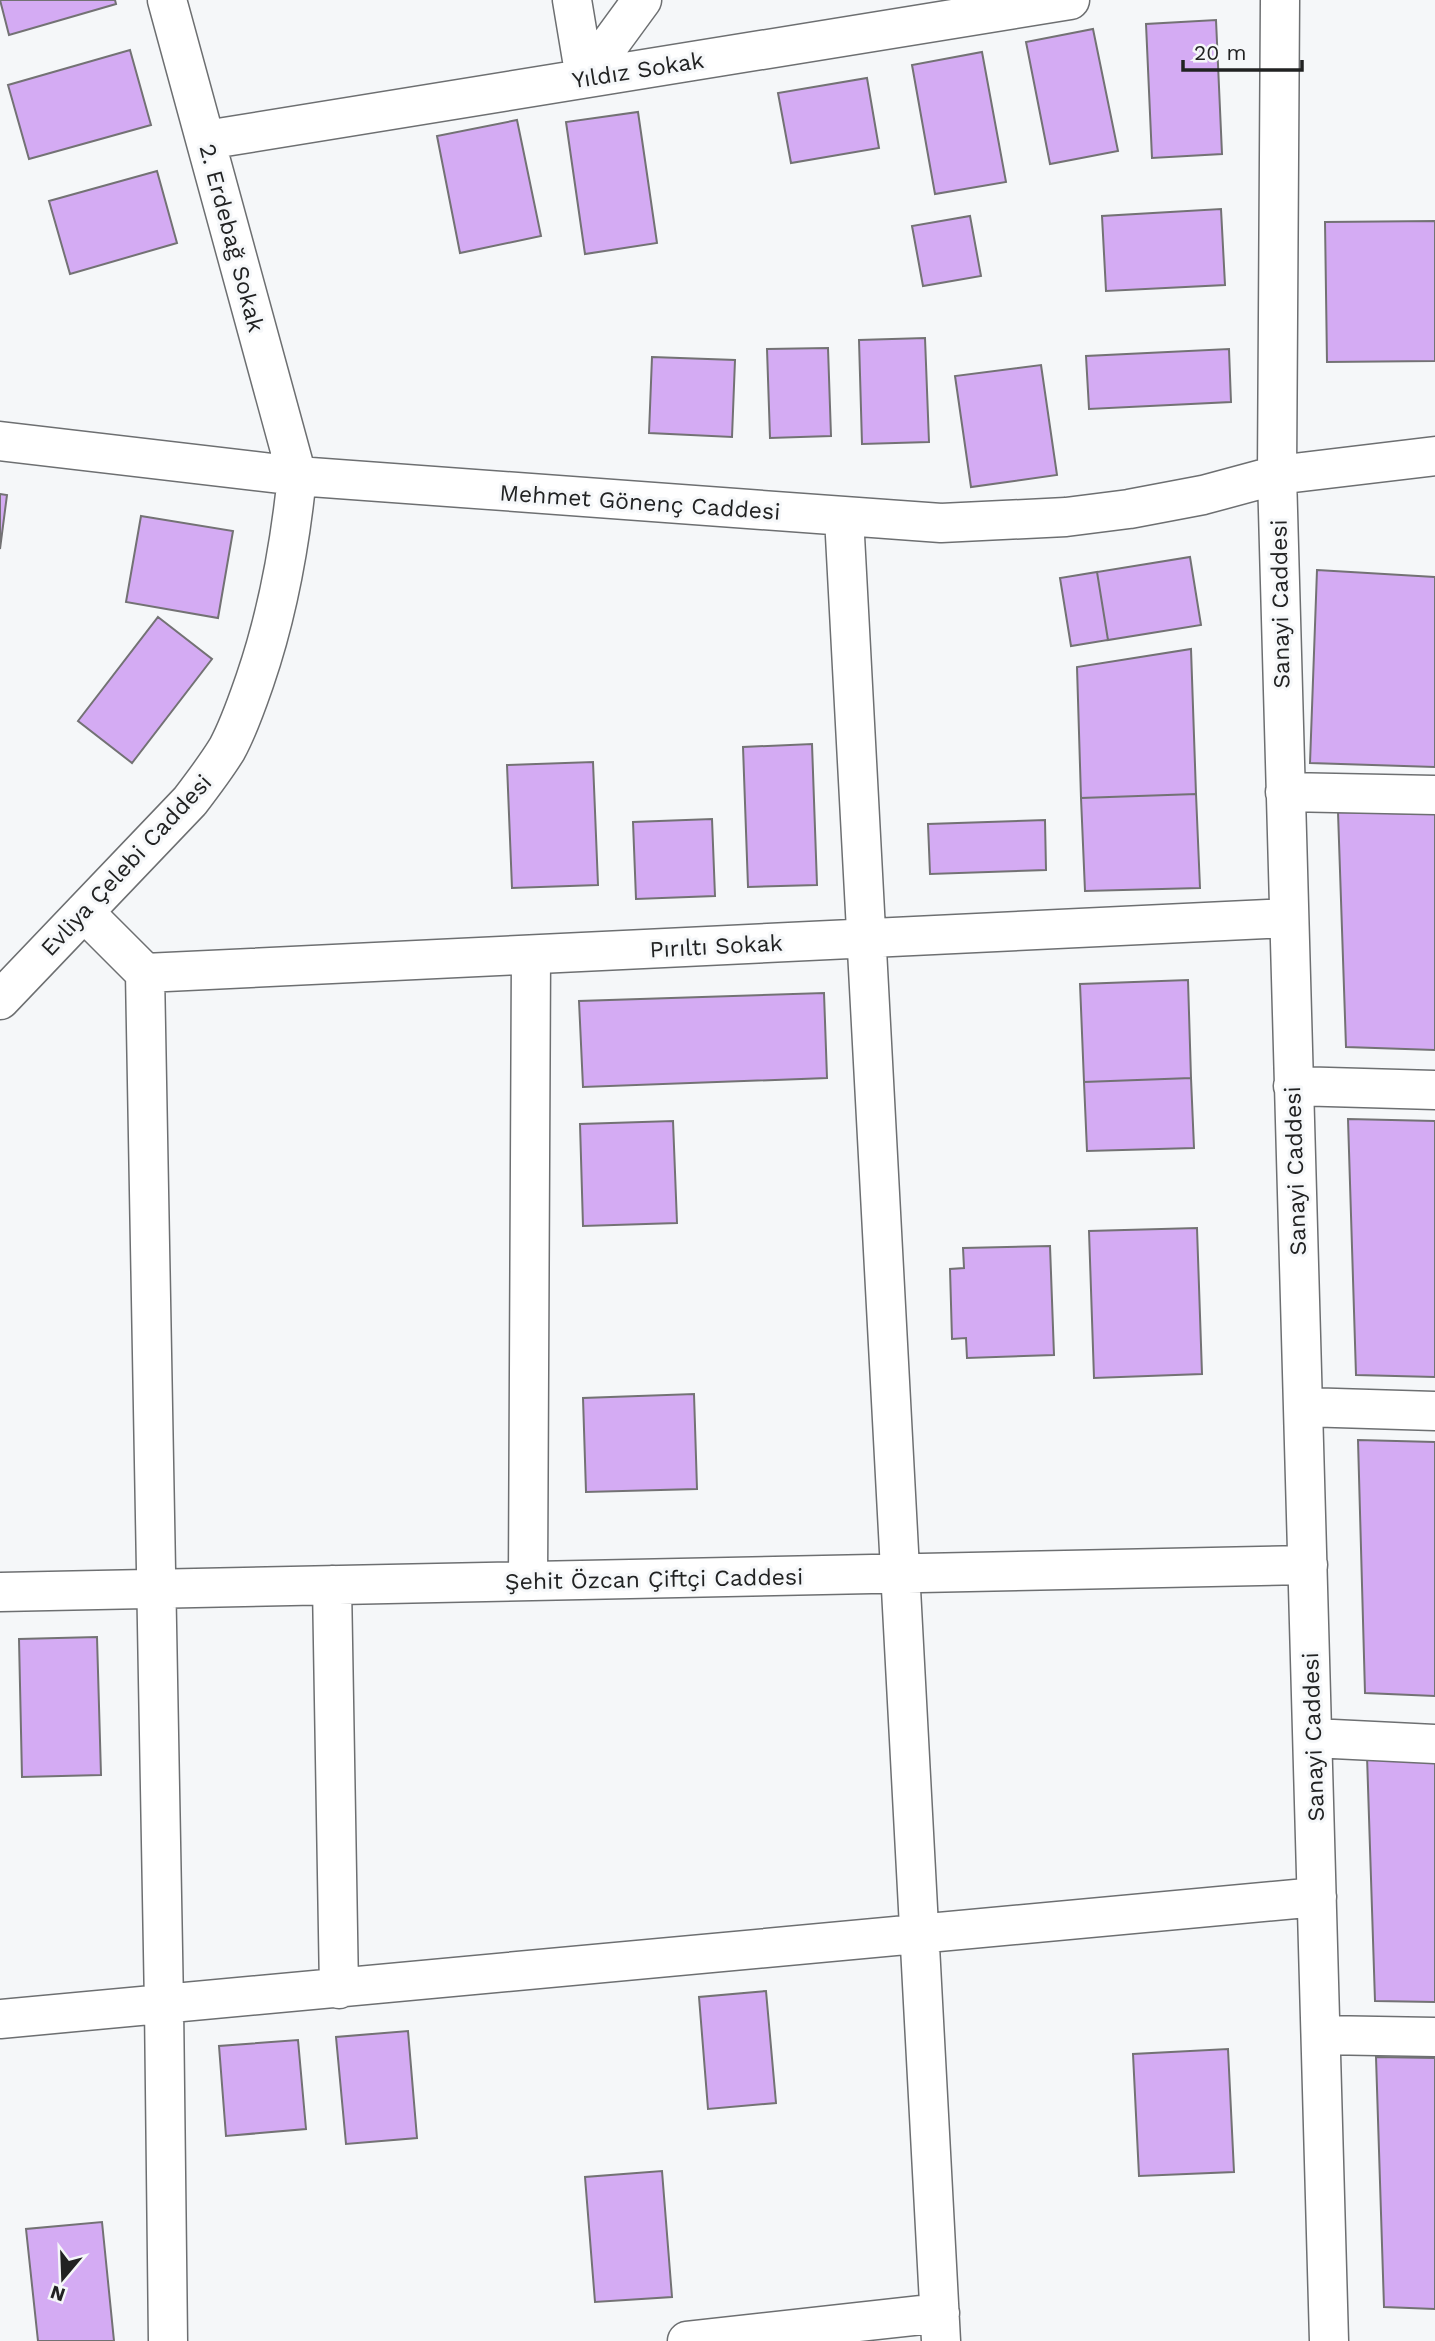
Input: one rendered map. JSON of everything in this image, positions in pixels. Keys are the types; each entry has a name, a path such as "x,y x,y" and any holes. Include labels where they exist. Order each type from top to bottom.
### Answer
{"street":[{"name":"2. Erdebağ Sokak","path":"167,0 296,476"},
{"path":"572,0 585,78"},
{"path":"585,78 642,0"},
{"name":"Yıldız Sokak","path":"205,140 1070,0"},
{"name":"Sanayi Caddesi","path":"1280,0 1277,475 1329,2341"},
{"name":"Mehmet Gönenç Caddesi","path":"0,441 296,476 941,523 1066,517 1203,495 1277,475 1435,456"},
{"name":"Evliya Çelebi Caddesi","path":"0,1000 190,801 211,775 228,747 266,648 291,534 296,476"},
{"path":"687,2341 941,2327 844,517"},
{"path":"1285,792 1435,795"},
{"path":"84,912 145,973 168,2341"},
{"name":"Pırıltı Sokak","path":"145,973 1288,918"},
{"path":"528,1581 531,955"},
{"path":"1293,1086 1435,1090"},
{"path":"1303,1407 1435,1411"},
{"name":"Şehit Özcan Çiftçi Caddesi","path":"0,1592 1308,1565"},
{"path":"332,1585 339,1989"},
{"path":"1313,1738 1435,1744"},
{"path":"0,2019 1317,1897"},
{"path":"1321,2035 1435,2037"}],"building":[{"path":"0,0 115,0 116,4 9,35"},
{"path":"1216,20 1222,154 1152,158 1146,24"},
{"path":"1093,29 1118,151 1050,164 1026,42"},
{"path":"130,50 151,125 29,159 8,85"},
{"path":"982,52 1006,182 935,194 912,65"},
{"path":"867,78 879,148 791,163 778,93"},
{"path":"638,112 657,243 585,254 566,122"},
{"path":"517,120 541,236 460,253 437,136"},
{"path":"157,171 177,243 70,274 49,201"},
{"path":"1221,209 1225,285 1106,291 1102,216"},
{"path":"970,216 981,276 923,286 912,226"},
{"path":"1435,221 1435,361 1327,362 1325,222"},
{"path":"925,338 929,442 862,444 859,340"},
{"path":"828,348 831,436 770,438 767,349"},
{"path":"1229,349 1231,402 1089,409 1086,356"},
{"path":"652,357 735,360 732,437 649,433"},
{"path":"1041,365 1057,475 971,487 955,376"},
{"path":"0,494 7,495 0,549"},
{"path":"141,516 233,531 218,618 126,602"},
{"path":"1190,557 1201,625 1108,640 1097,572"},
{"path":"1317,570 1435,577 1435,767 1310,763"},
{"path":"1097,572 1108,640 1071,646 1060,578"},
{"path":"158,617 212,659 132,763 78,721"},
{"path":"1191,649 1196,794 1081,798 1077,667"},
{"path":"812,744 817,885 748,887 743,747"},
{"path":"593,762 598,885 512,888 507,765"},
{"path":"1196,794 1200,888 1085,891 1081,798"},
{"path":"1338,812 1435,814 1435,1050 1346,1047"},
{"path":"712,819 715,896 636,899 633,822"},
{"path":"1045,820 1046,870 930,874 928,824"},
{"path":"1188,980 1191,1078 1084,1082 1080,984"},
{"path":"824,993 827,1078 583,1087 579,1001"},
{"path":"1191,1078 1194,1148 1087,1151 1084,1082"},
{"path":"1348,1119 1435,1121 1435,1377 1356,1375"},
{"path":"673,1121 677,1223 583,1226 580,1124"},
{"path":"1197,1228 1202,1374 1094,1378 1089,1231"},
{"path":"1050,1246 1054,1355 967,1358 966,1338 952,1339 950,1269 964,1268 963,1248"},
{"path":"694,1394 697,1489 586,1492 583,1398"},
{"path":"1358,1440 1435,1442 1435,1696 1365,1693"},
{"path":"97,1637 101,1775 22,1777 19,1639"},
{"path":"1367,1756 1435,1758 1435,2002 1375,2001"},
{"path":"766,1991 776,2103 708,2109 699,1997"},
{"path":"408,2031 417,2138 346,2144 336,2037"},
{"path":"298,2040 306,2129 226,2136 219,2046"},
{"path":"1228,2049 1234,2172 1139,2176 1133,2054"},
{"path":"1376,2057 1435,2058 1435,2309 1384,2307"},
{"path":"662,2171 672,2297 595,2302 585,2177"},
{"path":"102,2222 114,2341 38,2341 26,2229"}]}
